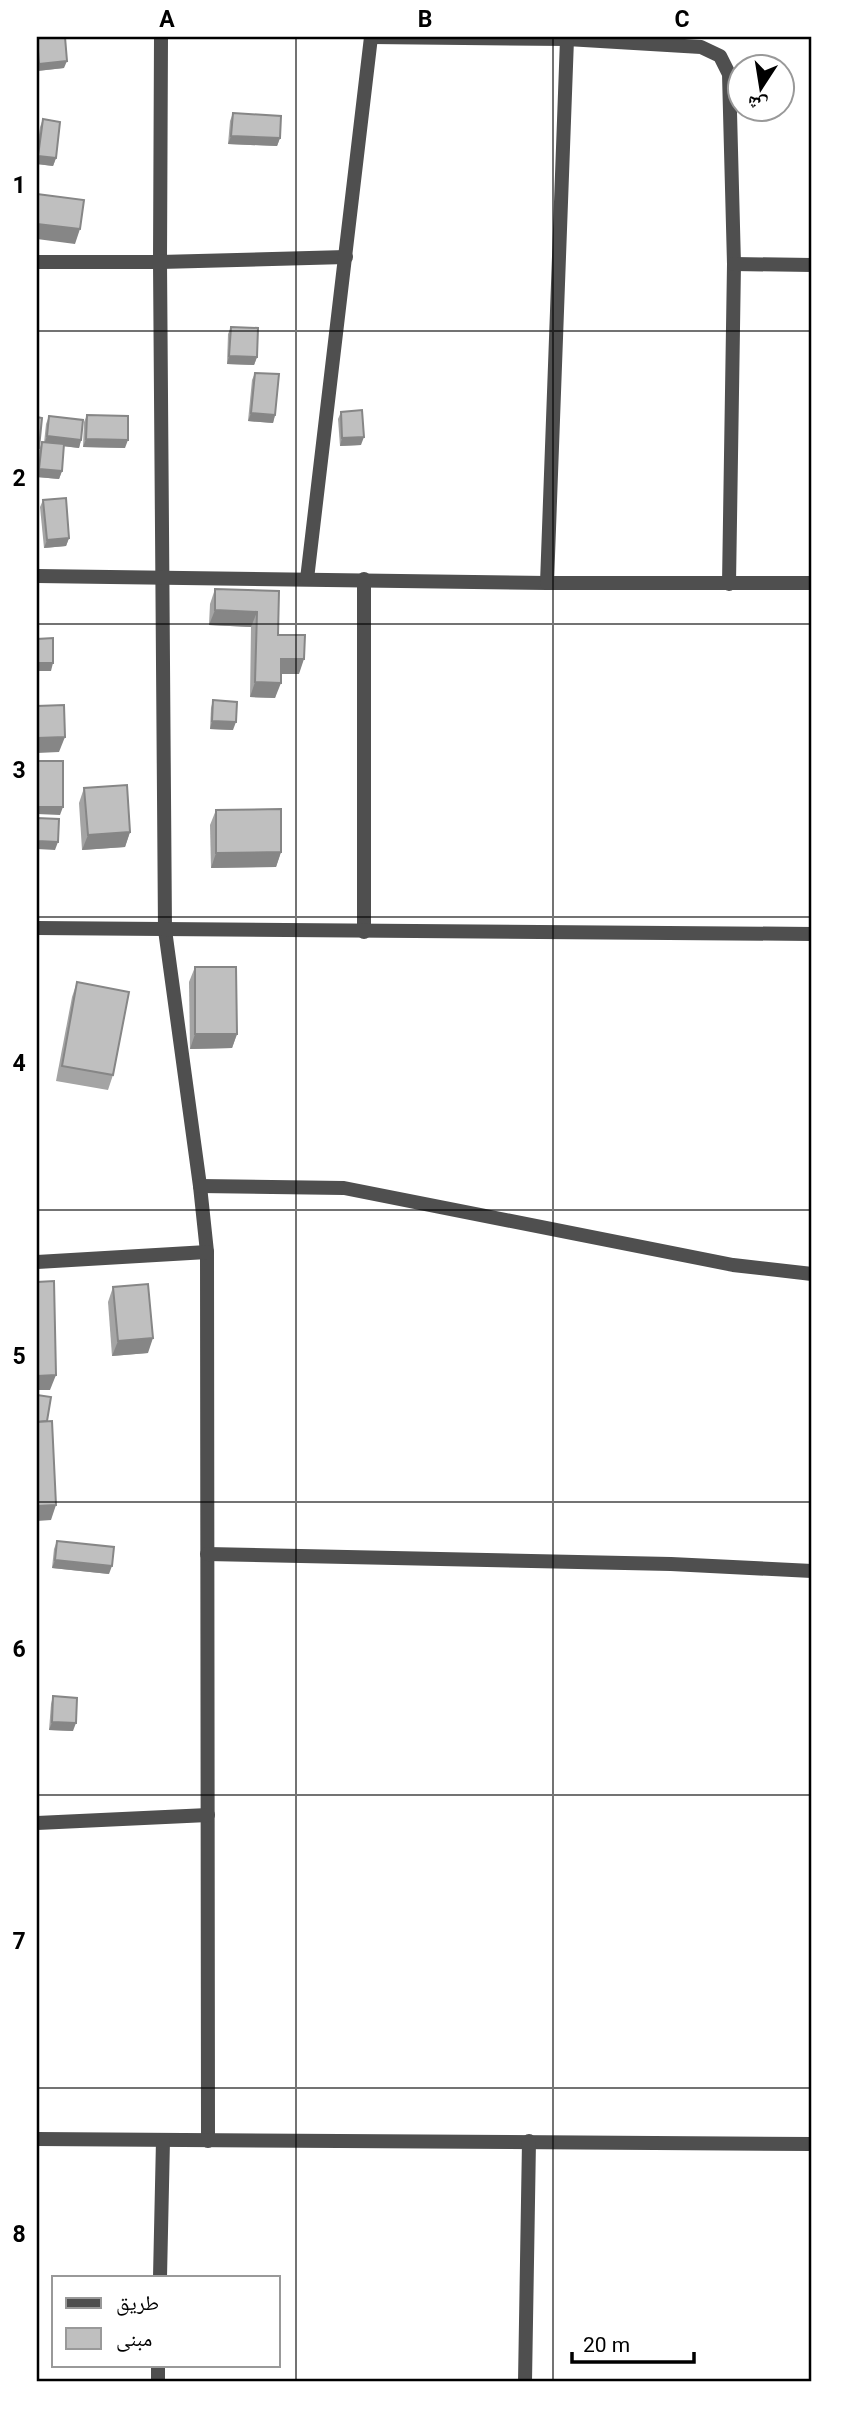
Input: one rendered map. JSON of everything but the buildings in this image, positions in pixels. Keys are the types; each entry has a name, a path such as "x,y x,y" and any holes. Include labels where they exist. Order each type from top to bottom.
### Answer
{"street":[{"path":"161,37 165,930 207,1252 208,2141"},
{"path":"307,579 371,37 567,39 701,47 720,56 729,74 734,264 729,584"},
{"path":"547,583 567,39"},
{"path":"37,262 346,257"},
{"path":"734,264 812,265"},
{"path":"37,576 547,583 812,583"},
{"path":"364,579 364,932"},
{"path":"37,928 812,934"},
{"path":"200,1185 344,1188 733,1265 812,1274"},
{"path":"37,1262 207,1252"},
{"path":"207,1554 671,1564 812,1571"},
{"path":"37,1823 208,1815"},
{"path":"37,2139 812,2144"},
{"path":"160,2276 163,2140"},
{"path":"525,2382 529,2141"}]}
